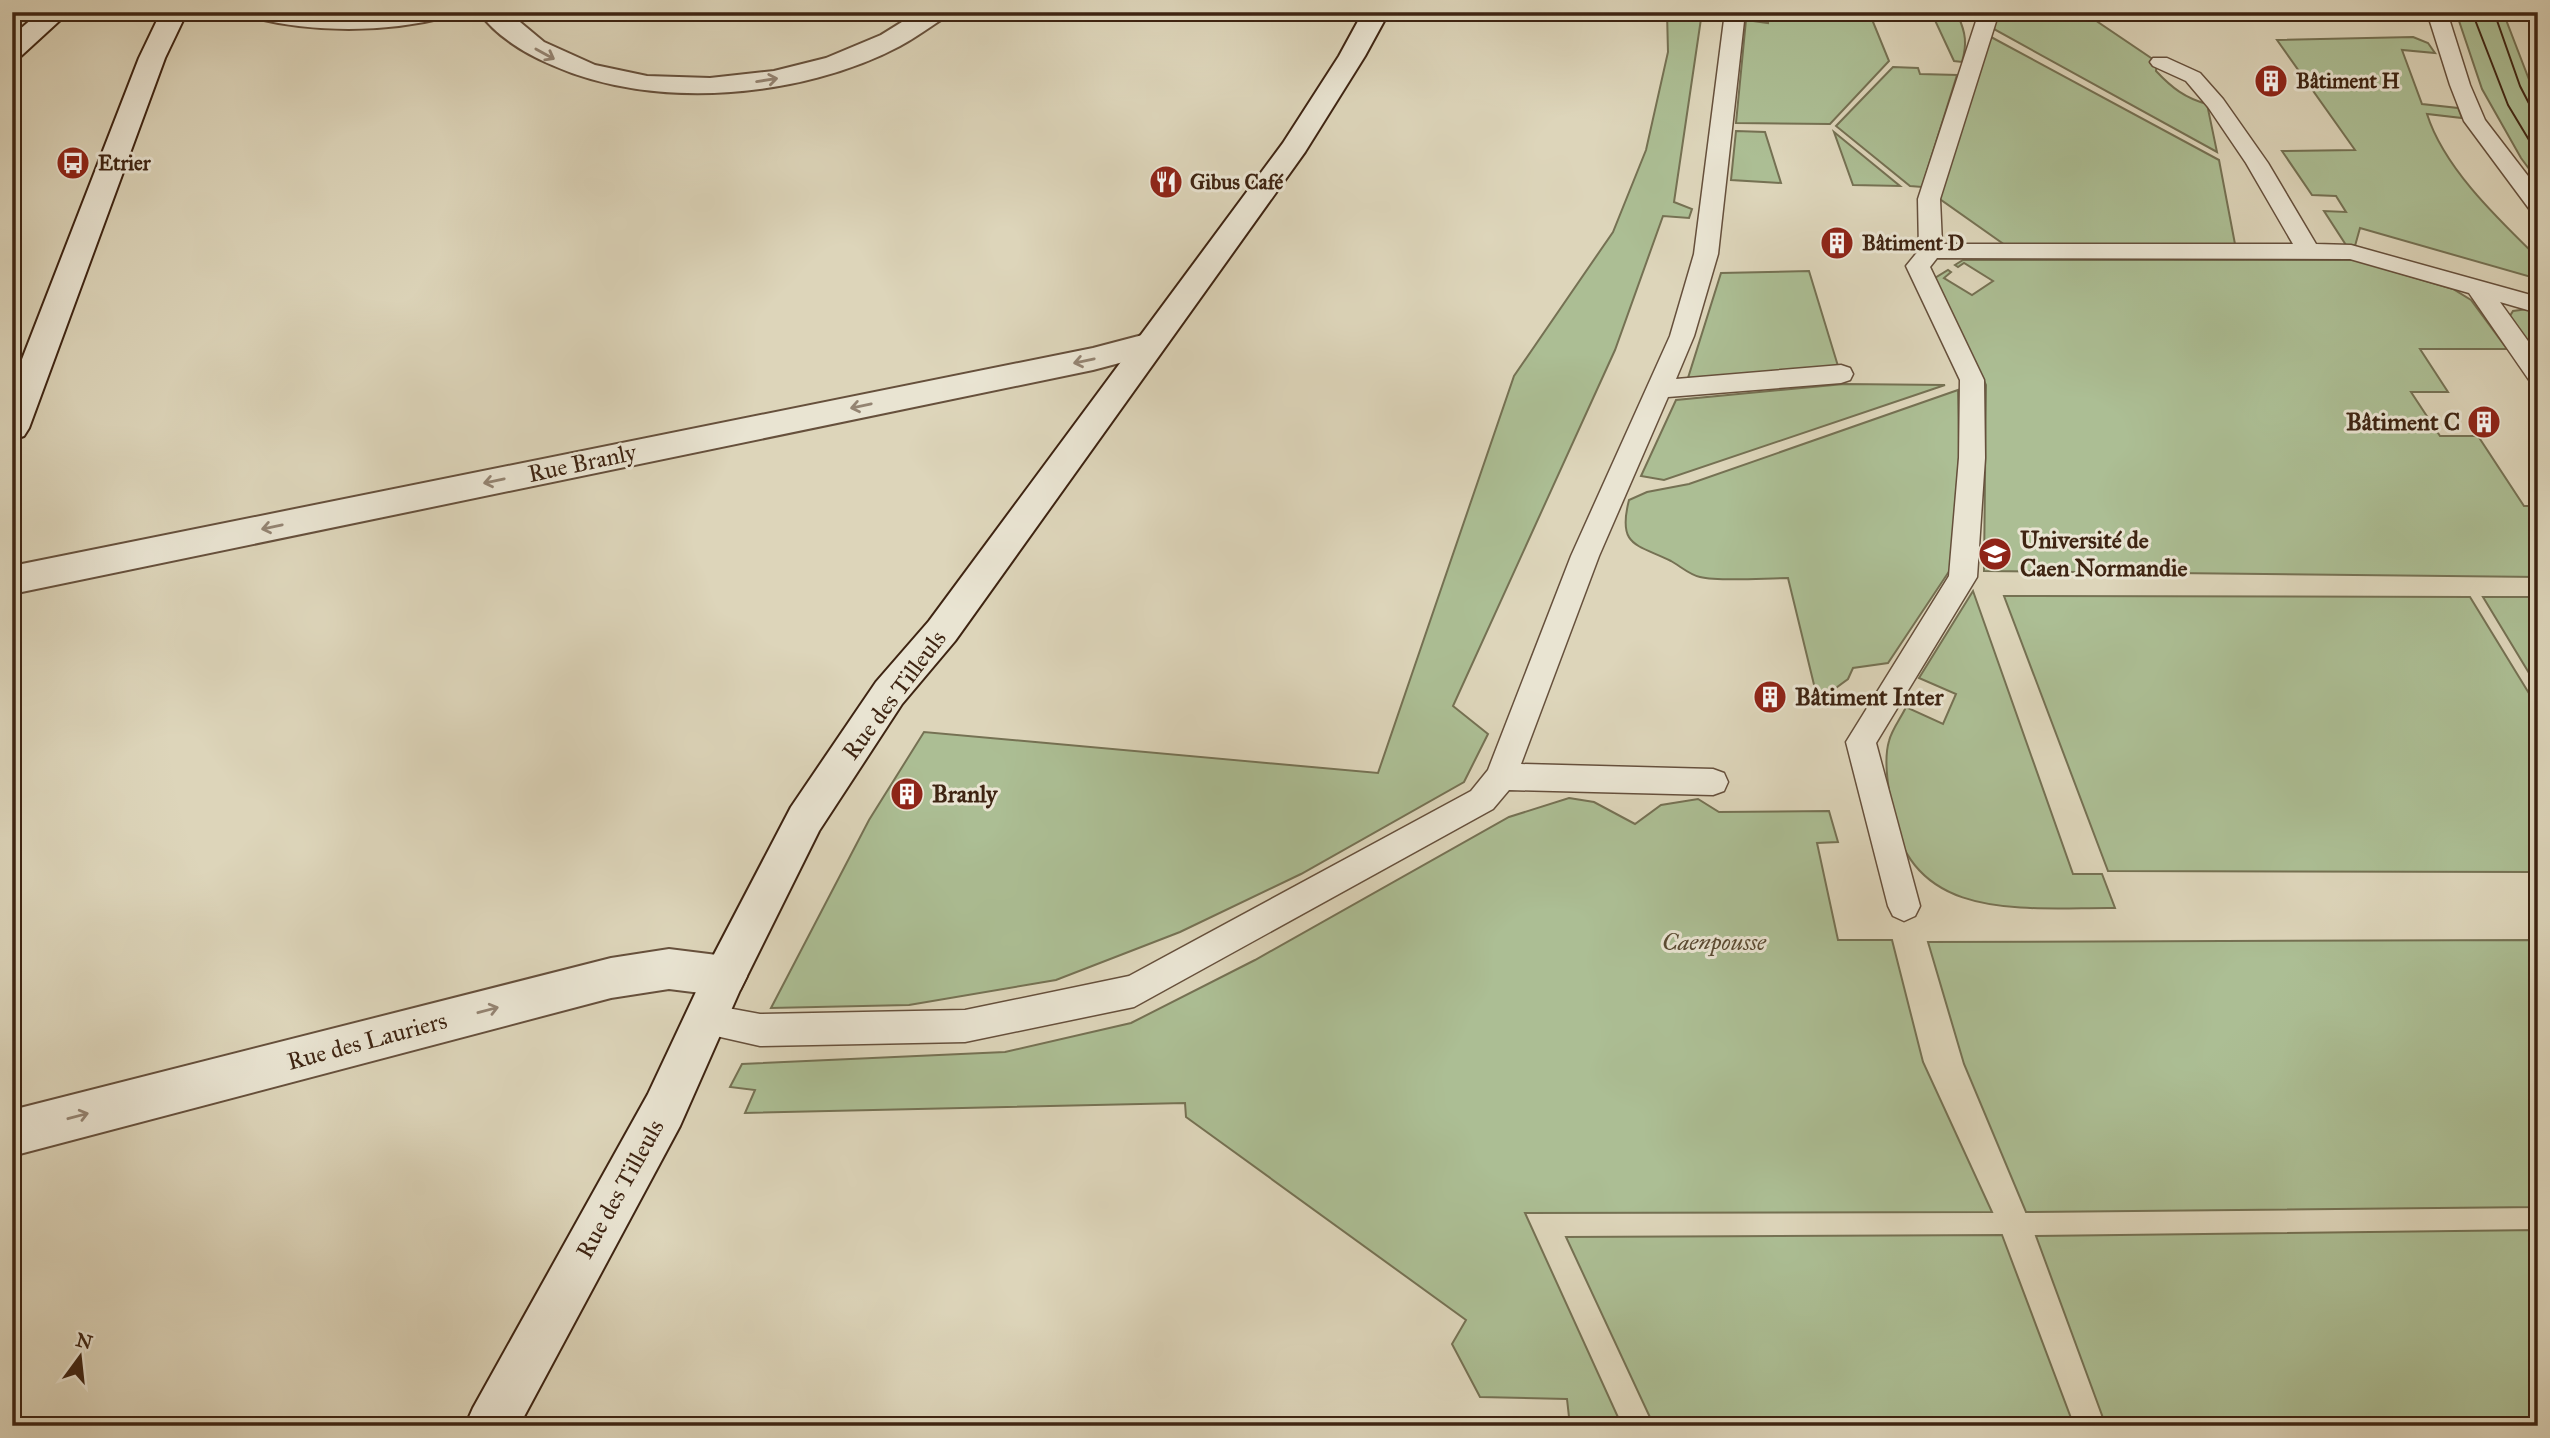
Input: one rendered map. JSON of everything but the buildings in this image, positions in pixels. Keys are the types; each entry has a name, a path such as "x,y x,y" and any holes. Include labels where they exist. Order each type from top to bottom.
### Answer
{"street":[{"path":"12,50 56,12"},
{"path":"12,428 152,58 174,12"},
{"path":"258,12 338,22 409,18 438,12"},
{"path":"492,12 523,41 553,59 614,78 648,84 687,86 771,80 843,62 908,33 936,12"},
{"name":"Rue des Tilleuls","path":"491,1426 664,1110 725,976 799,830 889,693 942,631 1295,146 1376,12"},
{"name":"Rue Branly","path":"12,580 1093,359 1150,344"},
{"name":"Rue des Lauriers","path":"12,1133 611,978 669,969 725,976"}],"lane":[{"path":"706,1020 760,1030 965,1026 1134,991 1482,800 1501,776 1585,556 1682,336 1706,254 1735,12"},
{"path":"1904,906 1861,742 1963,578 1972,458 1972,380 1919,267 1931,251 1929,199 1989,12"},
{"path":"2437,12 2460,85 2475,121 2538,205"},
{"path":"2160,62 2193,78 2216,103 2257,163 2310,253"},
{"path":"1931,251 2351,252 2538,305"},
{"path":"2478,289 2538,374"},
{"path":"1657,389 1841,374"},
{"path":"1501,776 1713,782"}],"green space":[{"path":"1667,12 1702,12 1674,202 1692,209 1689,218 1663,216 1615,350 1453,706 1488,734 1464,782 1301,874 1180,932 1056,980 909,1005 771,1008 869,820 924,732 1378,773 1514,376 1613,232 1646,150 1668,52"},
{"path":"1769,12 1869,12 1889,61 1830,124 1736,123 1746,20 1768,23"},
{"path":"1997,12 2083,12 2157,62 2156,71 2173,87 2192,99 2207,104 2217,152 1992,28"},
{"path":"2456,12 2503,12 2538,103 2538,181 2521,158 2482,89"},
{"path":"1932,14 1958,16 1965,39 1962,62 1954,61"},
{"path":"1991,37 2219,160 2235,244 2005,245 1937,197"},
{"path":"2413,37 2428,43 2435,53 2402,50 2422,104 2458,108 2462,118 2427,114 2435,134 2474,192 2538,258 2538,279 2360,228 2355,246 2346,245 2324,211 2346,212 2336,196 2312,195 2282,151 2355,150 2277,40"},
{"path":"1893,67 1918,68 1920,74 1957,75 1922,187 1910,186 1836,126"},
{"path":"1736,131 1765,132 1781,183 1731,180"},
{"path":"1834,132 1900,186 1853,185"},
{"path":"1963,260 2355,260 2453,289 2471,300 2507,349 2420,349 2448,392 2411,392 2440,436 2478,436 2524,506 2538,506 2538,577 1984,571 1986,385 1935,278 1948,270 1951,272 1944,278 1972,295 1993,281 1964,263 1958,267 1955,265"},
{"path":"1809,271 1838,366 1688,378 1721,273"},
{"path":"2528,309 2538,312 2538,344 2529,346 2508,319 2513,311"},
{"path":"1844,384 1945,385 1664,480 1641,476 1676,400"},
{"path":"1958,390 1959,457 1950,570 1888,663 1853,668 1848,679 1818,701 1788,578 1731,580 1700,577 1640,547 1628,535 1626,515 1629,500 1647,492 1689,484"},
{"path":"1973,591 2073,874 2102,874 2115,908 2011,907 1978,902 1948,891 1922,874 1903,847 1888,785 1889,741 1906,707 1943,724 1956,694 1919,678"},
{"path":"2004,596 2470,597 2538,708 2538,872 2108,871"},
{"path":"2483,597 2538,597 2538,673 2529,673"},
{"name":"Caenpousse","path":"1569,798 1594,802 1635,824 1661,805 1698,799 1719,812 1829,811 1838,842 1817,843 1838,940 1892,940 1923,1062 1992,1212 1525,1213 1622,1426 1570,1426 1567,1399 1480,1397 1452,1344 1466,1320 1186,1117 1185,1103 745,1113 755,1090 730,1087 742,1064 1005,1052 1131,1023 1255,960 1509,817"},
{"path":"2538,940 2538,1207 2026,1212 1964,1064 1928,942"},
{"path":"2538,1230 2538,1426 2106,1426 2036,1236"},
{"path":"2002,1235 2074,1426 1654,1426 1566,1237"}],"tram line":[{"path":"2472,12 2508,105 2538,155"},
{"path":"2494,12 2520,86 2538,121"}],"place":[{"name":"Bâtiment H","path":"2271,81"},
{"name":"Etrier","path":"73,163"},
{"name":"Gibus Café","path":"1166,182"},
{"name":"Bâtiment D","path":"1837,243"},
{"name":"Bâtiment C","path":"2484,422"},
{"name":"Université de Caen Normandie","path":"1995,554"},
{"name":"Bâtiment Inter","path":"1770,697"},
{"name":"Branly","path":"907,794"}]}
